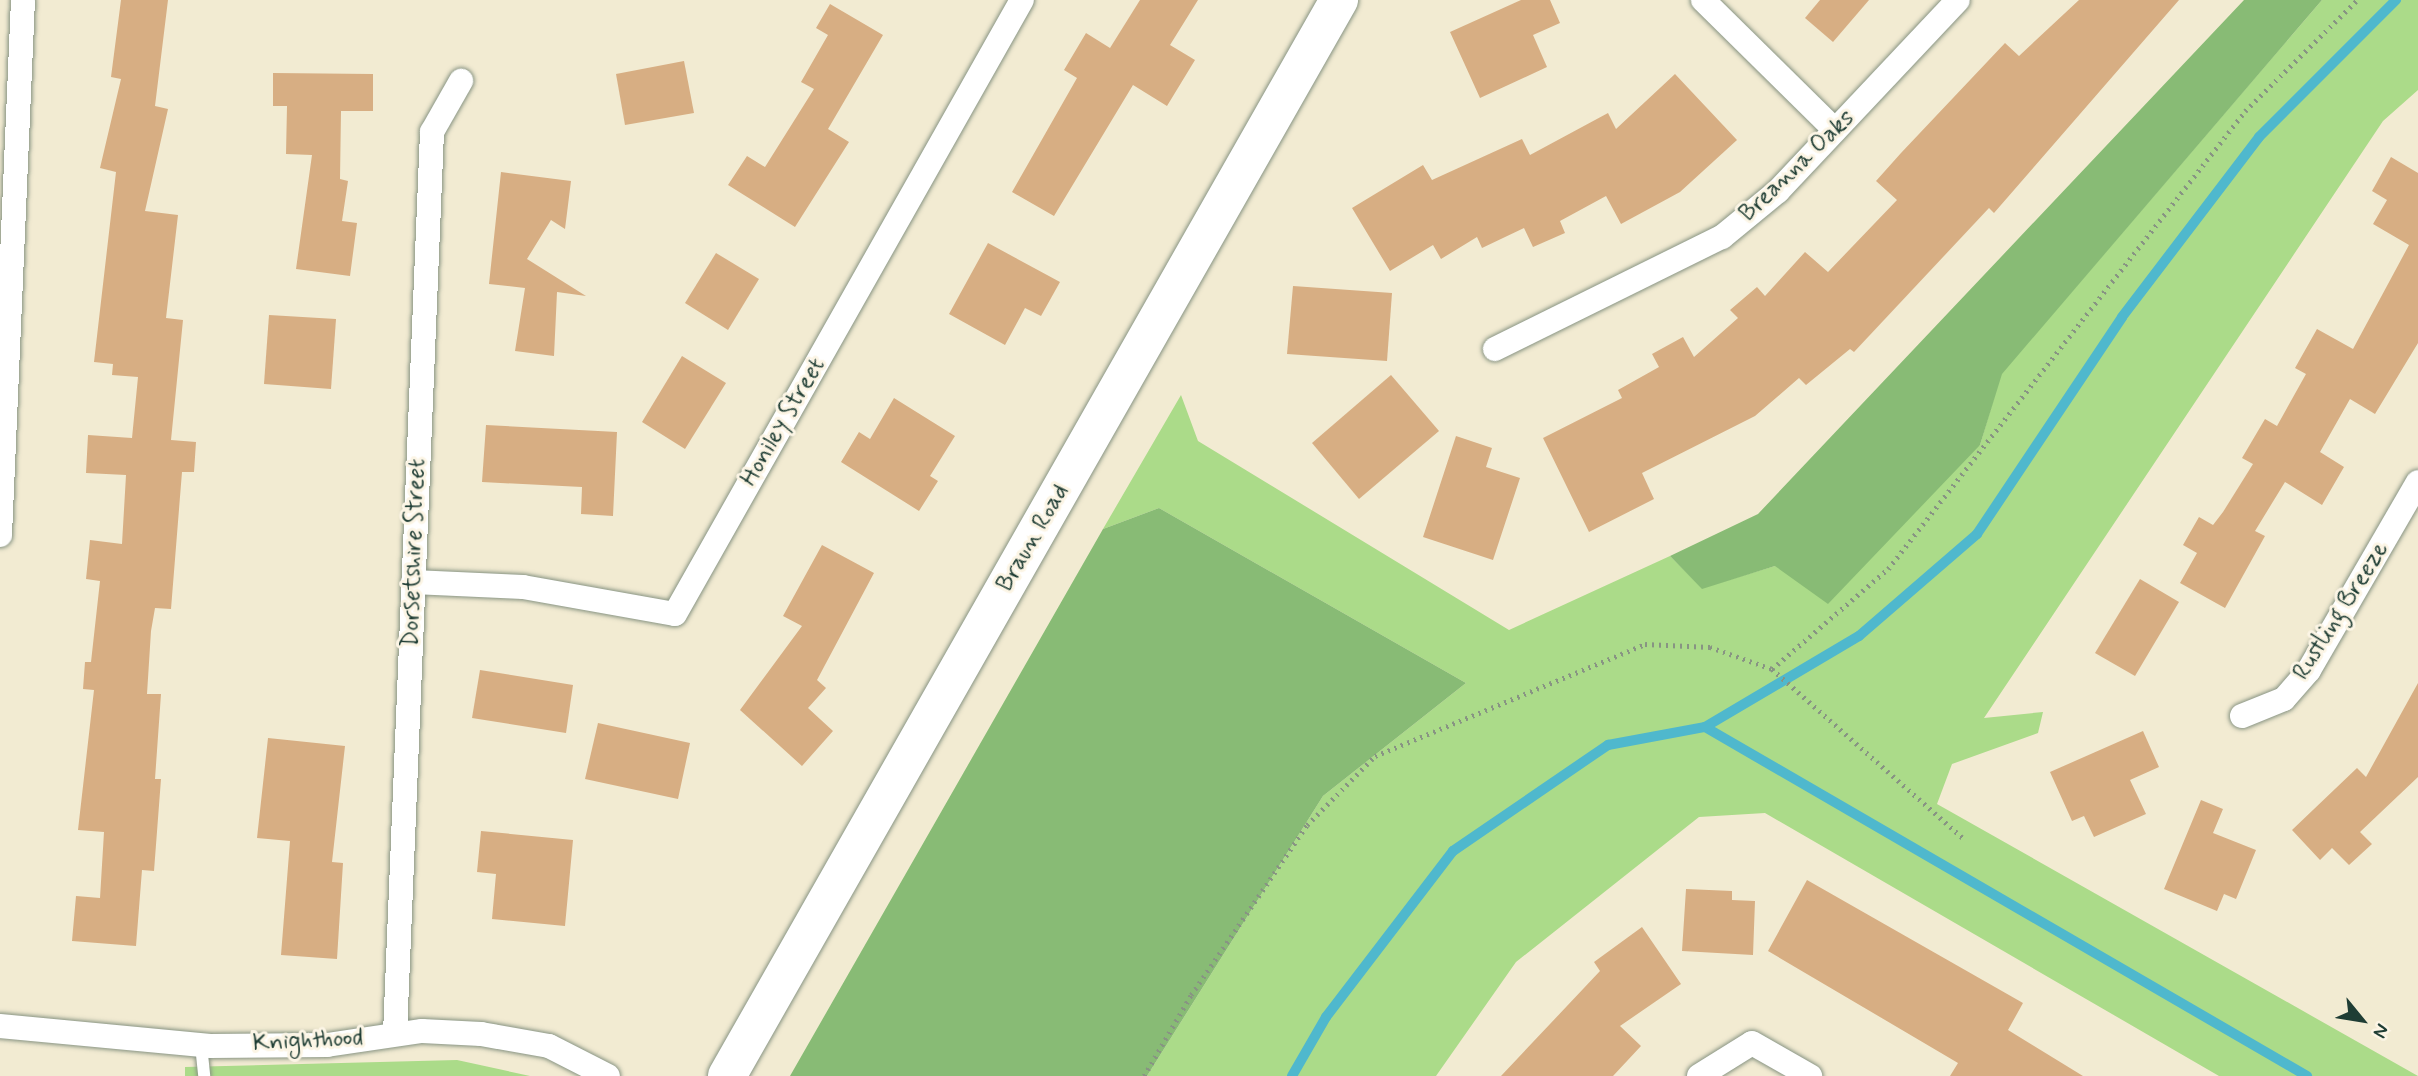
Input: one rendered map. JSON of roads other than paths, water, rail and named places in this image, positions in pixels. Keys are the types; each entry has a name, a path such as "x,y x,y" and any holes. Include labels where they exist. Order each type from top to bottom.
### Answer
{"main road":[{"name":"Braun Road","path":"727,1076 1339,0"}],"street":[{"path":"0,536 23,0"},
{"name":"Honiley Street","path":"412,582 523,587 675,614 1022,0"},
{"path":"1703,0 1835,130"},
{"name":"Breanna Oaks","path":"1495,349 1722,237 1778,191 1958,0"},
{"name":"Dorsetshire Street","path":"396,1034 432,132 461,81"},
{"name":"Rustling Breeze","path":"2242,716 2284,699 2309,670 2418,482"},
{"name":"Knighthood","path":"0,1026 201,1045 327,1045 396,1034 481,1034 549,1046 608,1076"},
{"path":"1699,1076 1752,1043 1811,1076"}],"lane":[{"path":"201,1045 204,1076"}],"waterway":[{"path":"1292,1076 1326,1017 1453,851 1608,745 1705,727 1859,636 1977,534 2122,317 2259,137 2396,0"},
{"path":"1705,727 2307,1076"}]}
